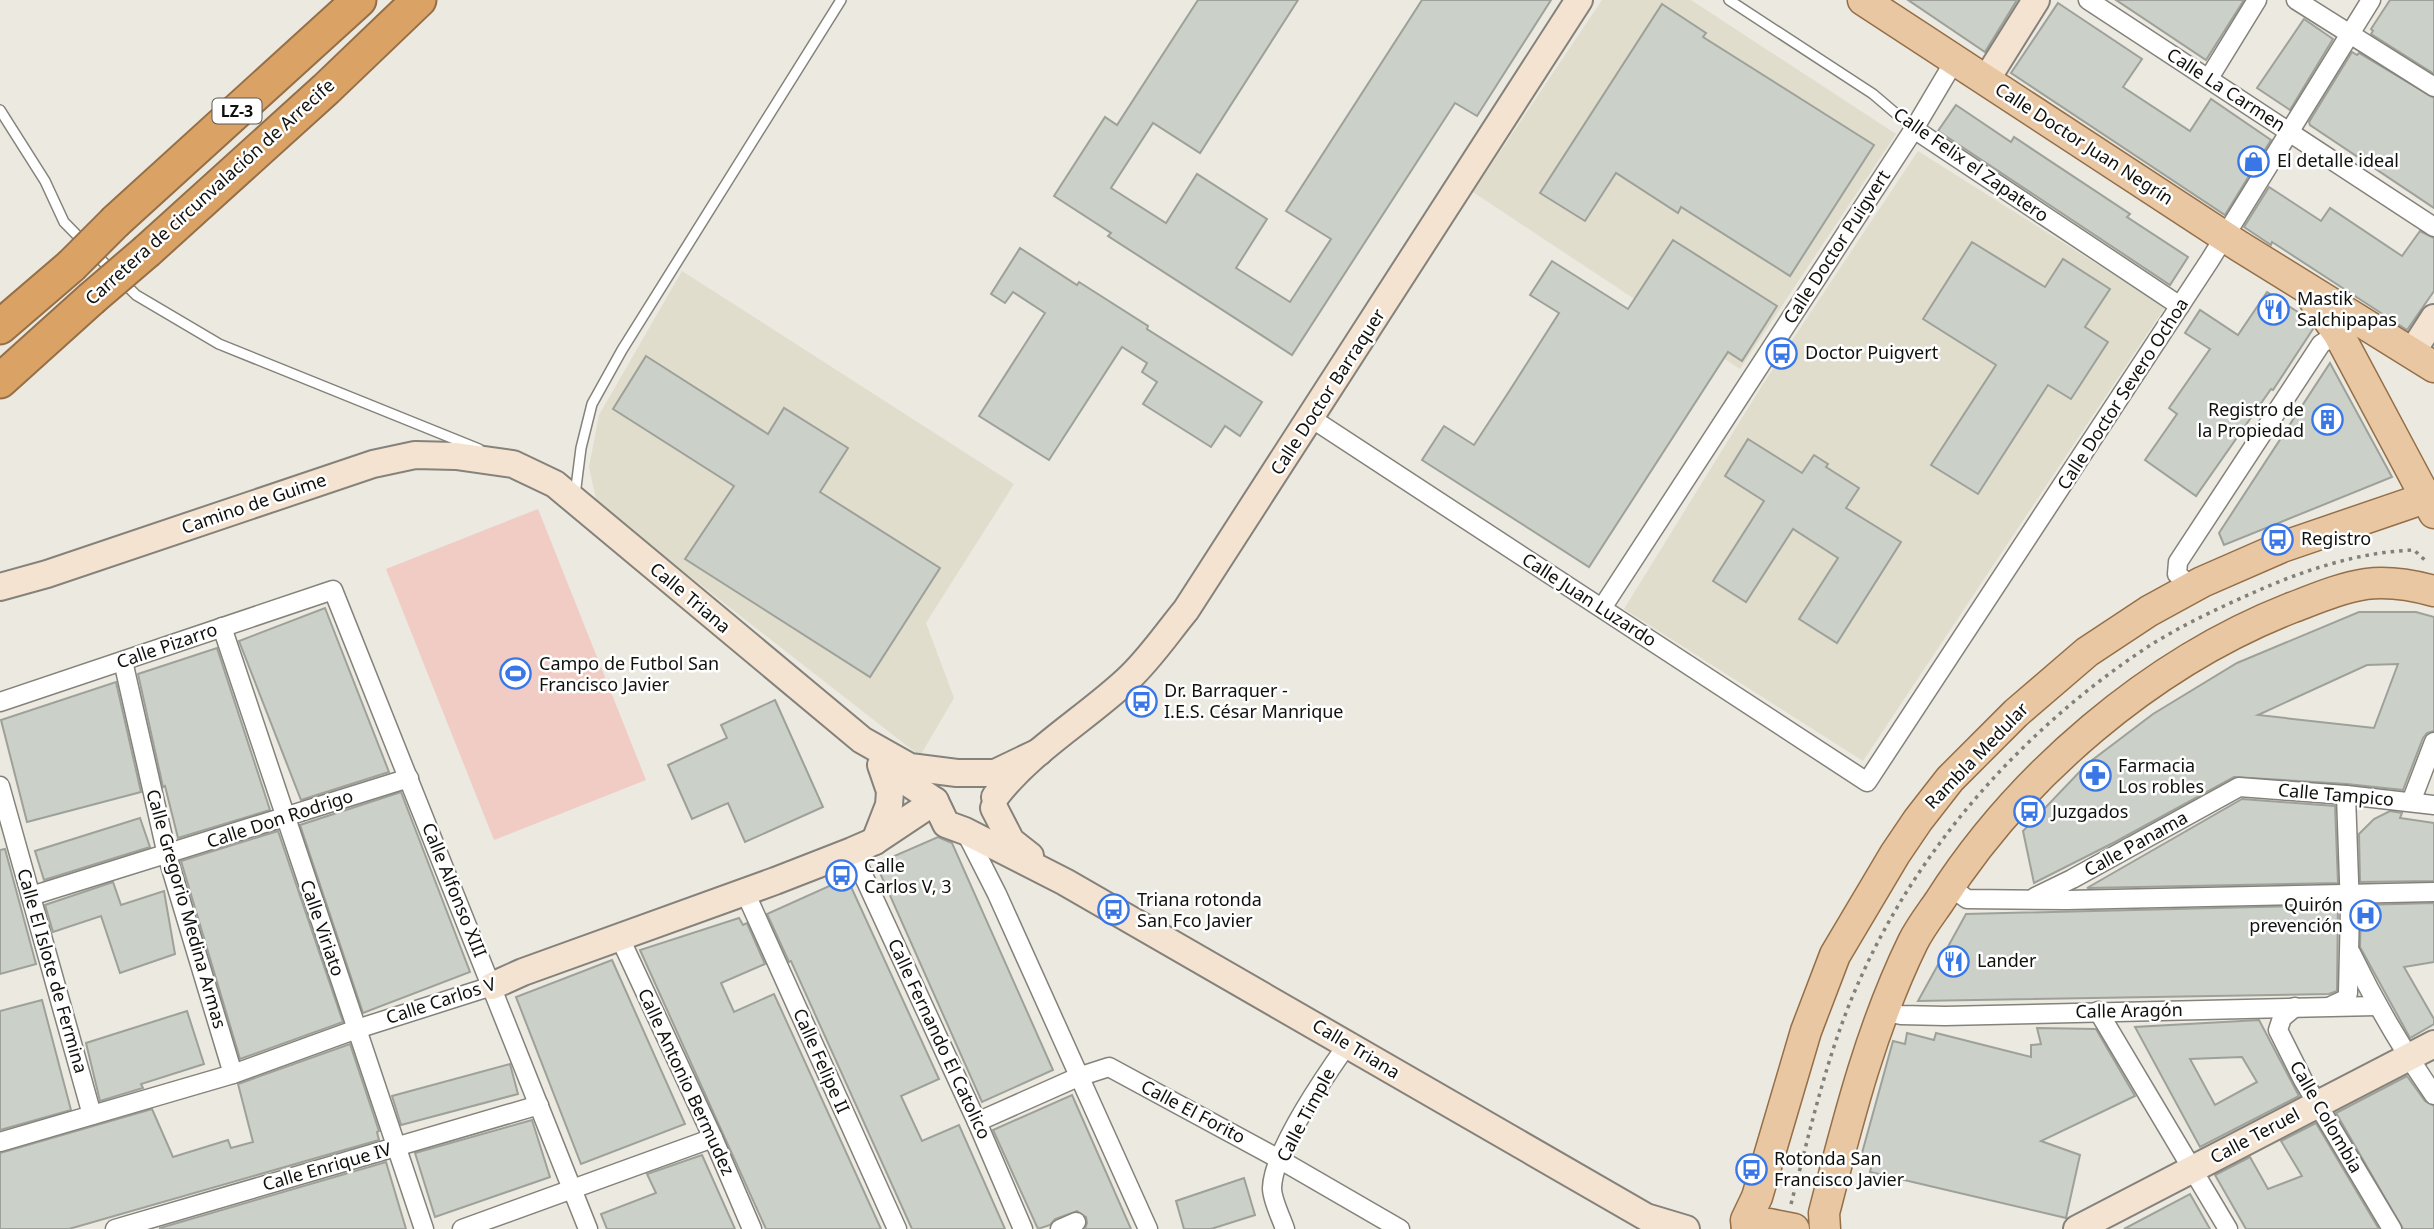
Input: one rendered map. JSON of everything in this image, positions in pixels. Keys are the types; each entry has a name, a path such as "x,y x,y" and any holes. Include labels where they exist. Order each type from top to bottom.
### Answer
{"highway":[{"name":"LZ-3","path":"0,327 71,266 116,221 359,0"},
{"name":"Carretera de circunvalación de Arrecife","path":"0,381 147,251 419,0"},
{"name":"LZ-3","path":"350,66 439,0"}],"main road":[{"name":"Calle Doctor Barraquer","path":"994,803 1008,780 1129,679 1186,610 1579,0"},
{"name":"Calle Doctor Juan Negrín","path":"1863,0 2224,236 2423,360"},
{"path":"1986,80 2036,0"},
{"name":"Calle Doctor Juan Negrín","path":"2305,288 2338,333 2431,503"},
{"path":"2423,360 2434,318"},
{"name":"Camino de Guime","path":"0,587 47,574 373,464 415,455 456,456 513,464"},
{"name":"Calle Triana","path":"513,464 555,484 862,740"},
{"name":"Rambla Medular","path":"1747,1229 1746,1220 1757,1197 1805,1031 1835,955 1864,902 1918,820 1950,779 2015,713 2087,652 2149,611 2202,582 2282,547 2431,503"},
{"path":"1825,1229 1824,1213 1843,1139 1882,1011 1914,940 1968,858 2051,765 2097,726 2180,664 2274,614 2366,584 2390,583 2434,591"},
{"name":"Calle Doctor Barraquer","path":"862,740 910,767 964,772 995,774 1039,752"},
{"path":"862,740 881,765 890,791 889,805 863,846"},
{"name":"Calle Triana","path":"881,765 949,819 1065,882 1652,1223 1686,1229"},
{"path":"964,772 987,781 994,803 984,824 949,819 941,783 964,772"},
{"name":"Calle Triana","path":"994,803 1011,841 1065,882"},
{"name":"Calle Carlos V","path":"492,986 523,972 745,892 863,846 949,819"},
{"name":"Calle Teruel","path":"2077,1229 2434,1044"},
{"path":"1747,1229 1769,1224 1794,1229"}],"street":[{"name":"Calle La Carmen","path":"2088,0 2434,227"},
{"path":"2209,78 2258,0"},
{"path":"2296,0 2434,87"},
{"name":"Calle Doctor Severo Ochoa","path":"1867,782 2180,306 2371,0"},
{"name":"Calle Doctor Puigvert","path":"1602,608 1914,130 1955,60"},
{"name":"Calle Felix el Zapatero","path":"1914,130 2180,306"},
{"path":"2202,582 2186,582 2176,574 2178,562 2321,344 2338,333"},
{"name":"Calle Juan Luzardo","path":"1311,418 1867,782"},
{"name":"Calle Pizarro","path":"0,702 333,590"},
{"name":"Calle Alfonso XIII","path":"333,590 589,1229"},
{"name":"Calle Viriato","path":"222,627 424,1229"},
{"name":"Calle Gregorio Medina Armas","path":"123,661 167,855 233,1074"},
{"path":"2411,802 2434,742"},
{"name":"Calle Don Rodrigo","path":"31,896 408,778"},
{"name":"Calle El Islote de Fermina","path":"0,786 92,1115"},
{"name":"Calle Tampico","path":"2239,787 2434,805"},
{"name":"Calle Panama","path":"2032,899 2239,787"},
{"path":"2330,1006 2346,999 2350,953 2346,795"},
{"path":"949,819 997,894 1148,1229"},
{"name":"Calle Fernando El Catolico","path":"863,846 1023,1229"},
{"path":"1949,886 1967,899 2434,892"},
{"name":"Calle Felipe II","path":"745,892 897,1229"},
{"name":"Calle Antonio Bermudez","path":"619,936 713,1138 752,1229"},
{"path":"2350,953 2376,1006 2434,1095"},
{"name":"Calle Carlos V","path":"0,1142 233,1074 357,1029 492,986"},
{"name":"Calle Aragón","path":"1882,1011 1901,1015 1945,1016 2376,1006"},
{"name":"Calle Colombia","path":"2295,1007 2282,1018 2278,1030 2392,1229"},
{"path":"2098,1011 2228,1229"},
{"name":"Calle Timple","path":"1285,1229 1272,1189 1279,1159 1317,1088 1347,1045"},
{"name":"Calle El Forito","path":"977,1122 1078,1077 1109,1067 1279,1159 1400,1229"},
{"name":"Calle Enrique IV","path":"115,1229 539,1105"},
{"path":"462,1229 713,1138"}],"lane":[{"path":"574,500 581,448 593,404 622,350 841,0"},
{"name":"Calle Felix el Zapatero","path":"1729,0 1873,94 1914,130"},
{"path":"0,110 44,181 64,222 136,295 219,344 513,464"}],"shaded area":[{"path":"1602,0 1691,0 1896,134 1740,369 1473,192"},
{"path":"1918,151 2165,307 1863,761 1624,609 1763,384"},
{"path":"682,271 1014,484 926,623 954,698 920,756 597,504 589,467 599,415"},
{"name":"Campo de Futbol San Francisco Javier","path":"538,509 646,780 494,840 386,569"}],"building":[{"path":"1198,0 1298,0 1200,153 1153,123 1111,188 1166,223 1197,174 1267,219 1236,268 1290,302 1331,239 1286,211 1422,0 1551,0 1477,116 1455,103 1292,355 1108,236 1111,233 1054,196 1105,117 1117,125"},
{"path":"1908,0 2017,0 1985,52"},
{"path":"2116,0 2244,0 2206,60"},
{"path":"2390,0 2434,0 2434,74 2371,34 2371,29"},
{"path":"2058,3 2142,59 2123,87 2190,131 2211,99 2271,140 2225,215 2011,73"},
{"path":"1662,4 1706,33 1703,37 1874,145 1790,276 1681,207 1678,213 1616,173 1585,221 1540,193"},
{"path":"2304,19 2333,39 2290,110 2257,88"},
{"path":"2352,52 2357,55 2359,53 2434,98 2434,208 2310,125 2309,122"},
{"path":"1956,105 2011,142 2014,137 2130,214 2127,217 2188,257 2170,285 1938,131"},
{"path":"2269,187 2321,221 2330,208 2402,256 2420,231 2434,238 2434,291 2407,330 2272,242 2271,245 2244,227"},
{"path":"1673,240 1777,306 1742,361 1728,352 1589,567 1422,460 1444,426 1474,445 1510,390 1559,313 1530,295 1552,261 1628,309"},
{"path":"1972,242 2045,287 2063,259 2110,289 2085,327 2108,342 2071,399 2048,385 1978,494 1931,465 1996,365 1923,319"},
{"path":"1020,248 1077,285 1079,282 1262,402 1240,436 1225,426 1211,447 1143,404 1157,382 1142,372 1147,363 1122,347 1049,460 979,416 1045,313 1013,292 1005,303 991,294"},
{"path":"2267,292 2304,316 2313,329 2273,390 2271,389 2196,496 2145,460 2177,414 2169,408 2210,349 2185,333 2200,310 2238,335"},
{"path":"646,356 768,434 784,408 848,448 820,492 940,568 870,677 685,559 734,486 613,409"},
{"name":"Registro de la Propiedad","path":"2330,363 2392,477 2224,545 2219,533"},
{"path":"1748,439 1802,473 1814,455 1828,464 1826,467 1859,488 1846,508 1901,542 1837,643 1799,619 1838,558 1793,529 1746,602 1713,581 1764,501 1725,476"},
{"path":"325,608 389,772 301,800 239,641"},
{"path":"2359,612 2416,612 2434,617 2434,731 2423,738 2403,790 2234,777 2034,883 2023,831 2087,764 2153,714 2237,663","holes":["2398,664 2374,728 2258,715 2367,665"]},
{"path":"217,648 270,810 178,838 165,786 163,787 138,674"},
{"path":"116,682 141,792 27,822 1,720"},
{"path":"775,700 823,807 745,842 728,803 692,819 668,765 727,738 721,725"},
{"path":"401,792 470,972 363,1013 300,825"},
{"path":"2242,799 2335,806 2338,883 2087,888"},
{"path":"2390,811 2402,813 2400,818 2434,823 2434,881 2360,882 2359,834 2374,819"},
{"path":"140,818 150,847 44,880 35,851"},
{"path":"278,831 343,1022 240,1059 181,861"},
{"path":"938,837 952,843 1053,1070 982,1102 876,864"},
{"path":"5,849 36,964 0,974 0,850"},
{"path":"847,878 939,1079 901,1096 922,1141 959,1125 1005,1229 912,1229 791,961 789,962 767,914"},
{"path":"113,882 121,905 164,891 175,954 120,973 101,916 53,932 45,905"},
{"path":"2434,903 2434,962 2404,967 2434,1019 2434,1024 2410,1038 2360,947 2361,905"},
{"path":"2338,905 2337,991 2329,994 1918,1001 1966,914"},
{"path":"739,918 743,925 747,923 765,964 721,983 734,1012 774,994 881,1229 766,1229 640,950"},
{"path":"612,960 685,1124 581,1164 516,997"},
{"path":"42,1000 71,1110 0,1130 0,1011"},
{"path":"187,1011 204,1064 141,1084 143,1088 100,1101 86,1043"},
{"path":"2259,1020 2299,1096 2200,1147 2135,1027","holes":["2242,1057 2257,1082 2215,1105 2190,1059"]},
{"path":"2037,1028 2096,1029 2135,1096 2041,1141 2080,1155 2066,1218 1870,1172 1874,1156 1862,1153 1893,1041 1905,1044 1907,1033 1934,1040 1936,1033 2031,1057 2031,1045 2041,1044"},
{"path":"350,1044 379,1131 379,1140 69,1229 0,1229 0,1153 152,1109 173,1157 228,1140 231,1148 253,1142 238,1084"},
{"path":"510,1064 518,1094 401,1125 392,1096"},
{"path":"2407,1076 2425,1101 2434,1106 2434,1229 2403,1229 2336,1113"},
{"path":"1072,1095 1131,1229 1085,1229 1086,1217 1077,1211 1038,1229 993,1130"},
{"path":"532,1120 550,1177 435,1217 415,1153"},
{"path":"2316,1123 2379,1229 2246,1229 2215,1175 2250,1157 2268,1189 2302,1176 2281,1141"},
{"path":"702,1155 735,1229 607,1229 601,1214 656,1193 647,1174"},
{"path":"386,1162 406,1229 160,1229 160,1228"},
{"path":"1244,1178 1255,1215 1211,1229 1184,1229 1176,1201"},
{"path":"2190,1194 2210,1229 2124,1229"}],"place":[{"name":"El detalle ideal","path":"2254,161"},
{"name":"Mastik Salchipapas","path":"2274,309"},
{"name":"Doctor Puigvert","path":"1782,353"},
{"name":"Registro de la Propiedad","path":"2327,420"},
{"name":"Registro","path":"2278,539"},
{"name":"Campo de Futbol San Francisco Javier","path":"516,674"},
{"name":"Dr. Barraquer - I.E.S. César Manrique","path":"1141,701"},
{"name":"Farmacia Los robles","path":"2095,776"},
{"name":"Juzgados","path":"2029,812"},
{"name":"Calle Carlos V, 3","path":"841,876"},
{"name":"Triana rotonda San Fco Javier","path":"1114,910"},
{"name":"Quirón prevención","path":"2366,915"},
{"name":"Lander","path":"1954,961"},
{"name":"Rotonda San Francisco Javier","path":"1751,1169"}]}
